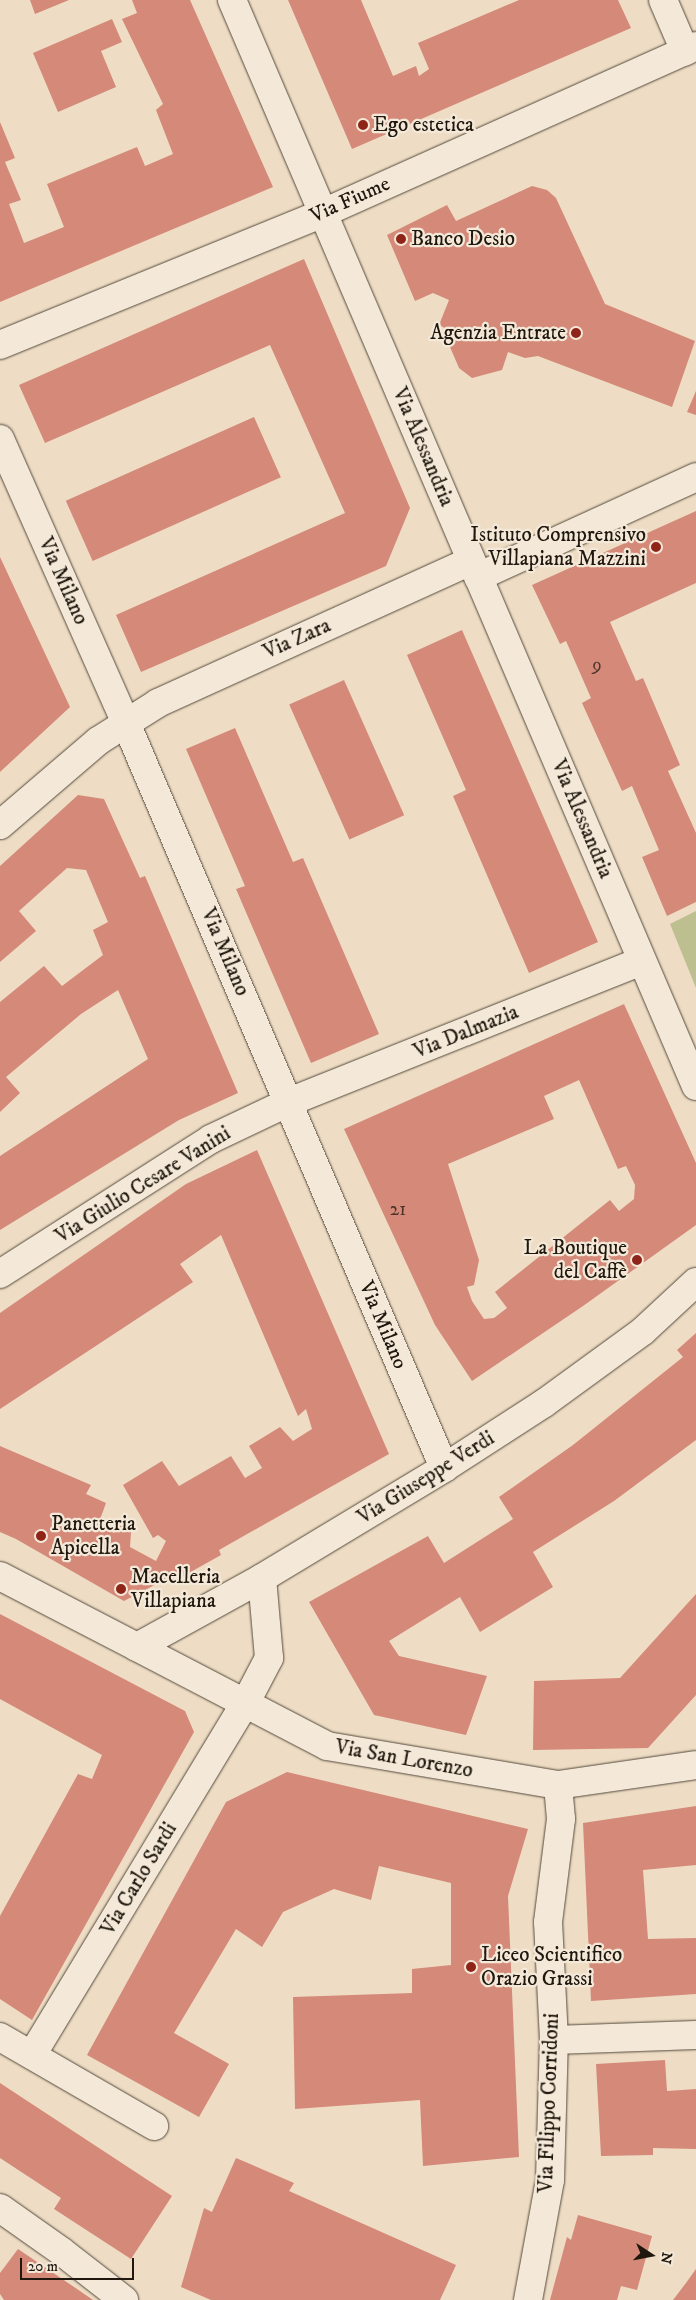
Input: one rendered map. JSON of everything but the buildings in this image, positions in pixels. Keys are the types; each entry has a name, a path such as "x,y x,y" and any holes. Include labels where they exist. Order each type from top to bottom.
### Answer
{"street":[{"name":"Via Alessandria","path":"232,0 696,1086"},
{"path":"663,0 691,49"},
{"name":"Via Fiume","path":"0,345 323,213 691,49"},
{"name":"Via Milano","path":"0,439 126,722 444,1468"},
{"name":"Via Zara","path":"0,825 98,741 158,702 696,477"},
{"name":"Via Dalmazia","path":"289,1102 642,961"},
{"name":"Via Giulio Cesare Vanini","path":"0,1274 212,1139 289,1102"},
{"name":"Via Giuseppe Verdi","path":"137,1647 262,1578 444,1468 543,1404 643,1331 696,1282"},
{"name":"Via San Lorenzo","path":"0,1576 328,1746 558,1785 696,1765"},
{"name":"Via Carlo Sardi","path":"32,2055 246,1702 269,1658 262,1578"},
{"name":"Via Filippo Corridoni","path":"528,2300 550,2180 554,2040 548,1922 562,1819 558,1785"},
{"path":"554,2040 696,2035"},
{"path":"0,2037 154,2126"},
{"path":"0,2208 61,2251 124,2300"}],"green space":[{"path":"696,911 696,988 670,924"}],"place":[{"name":"Ego estetica","path":"363,125"},
{"name":"Banco Desio","path":"401,239"},
{"name":"Agenzia Entrate","path":"576,333"},
{"name":"Istituto Comprensivo Villapiana Mazzini","path":"656,547"},
{"name":"La Boutique del Caffè","path":"637,1260"},
{"name":"Panetteria Apicella","path":"41,1536"},
{"name":"Macelleria Villapiana","path":"121,1589"},
{"name":"Liceo Scientifico Orazio Grassi","path":"471,1967"}]}
